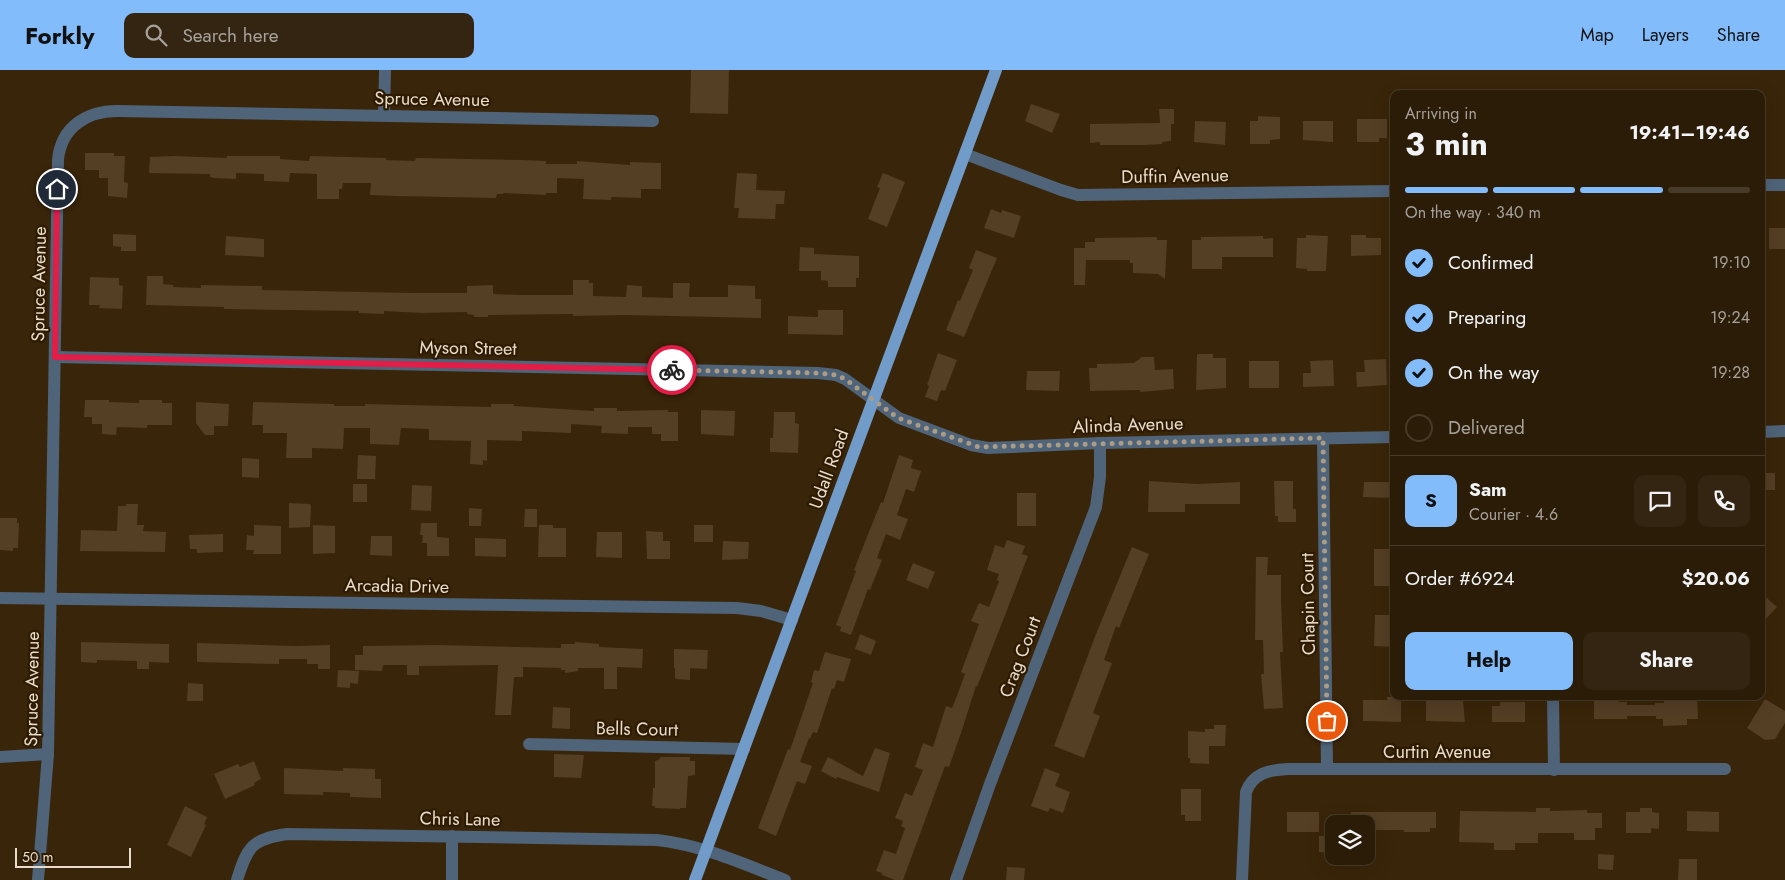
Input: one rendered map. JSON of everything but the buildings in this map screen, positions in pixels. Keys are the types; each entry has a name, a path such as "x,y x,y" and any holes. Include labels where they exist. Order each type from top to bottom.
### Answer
{"main road":[{"name":"Udall Road","path":"694,880 996,70"}],"street":[{"path":"384,115 385,70"},
{"name":"Spruce Avenue","path":"38,880 48,754 58,151 65,136 77,123 92,115 109,111 653,121"},
{"name":"Duffin Avenue","path":"965,154 1078,195 1390,190"},
{"path":"1765,186 1785,185"},
{"name":"Myson Street","path":"55,357 818,373 836,375 845,379 874,399"},
{"name":"Alinda Avenue","path":"874,399 898,418 979,447 1390,437"},
{"path":"1765,432 1785,432"},
{"name":"Chapin Court","path":"1323,438 1327,769"},
{"name":"Crag Court","path":"956,880 990,784 1096,507 1100,477 1100,443"},
{"name":"Arcadia Drive","path":"0,598 737,608 761,611 792,620"},
{"path":"1553,700 1554,770"},
{"name":"Bells Court","path":"529,744 744,749"},
{"path":"0,757 48,754"},
{"name":"Curtin Avenue","path":"1242,880 1245,799 1248,787 1262,774 1270,771 1288,769 1725,769"},
{"name":"Chris Lane","path":"237,880 241,865 250,848 266,837 287,834 658,840 706,851"},
{"path":"452,836 452,880"},
{"path":"706,851 785,880"}],"way so far":[{"path":"672,370 836,375 845,379 898,418 979,447 1323,438 1327,721"}],"route":[{"path":"57,189 55,357 672,370"}]}
